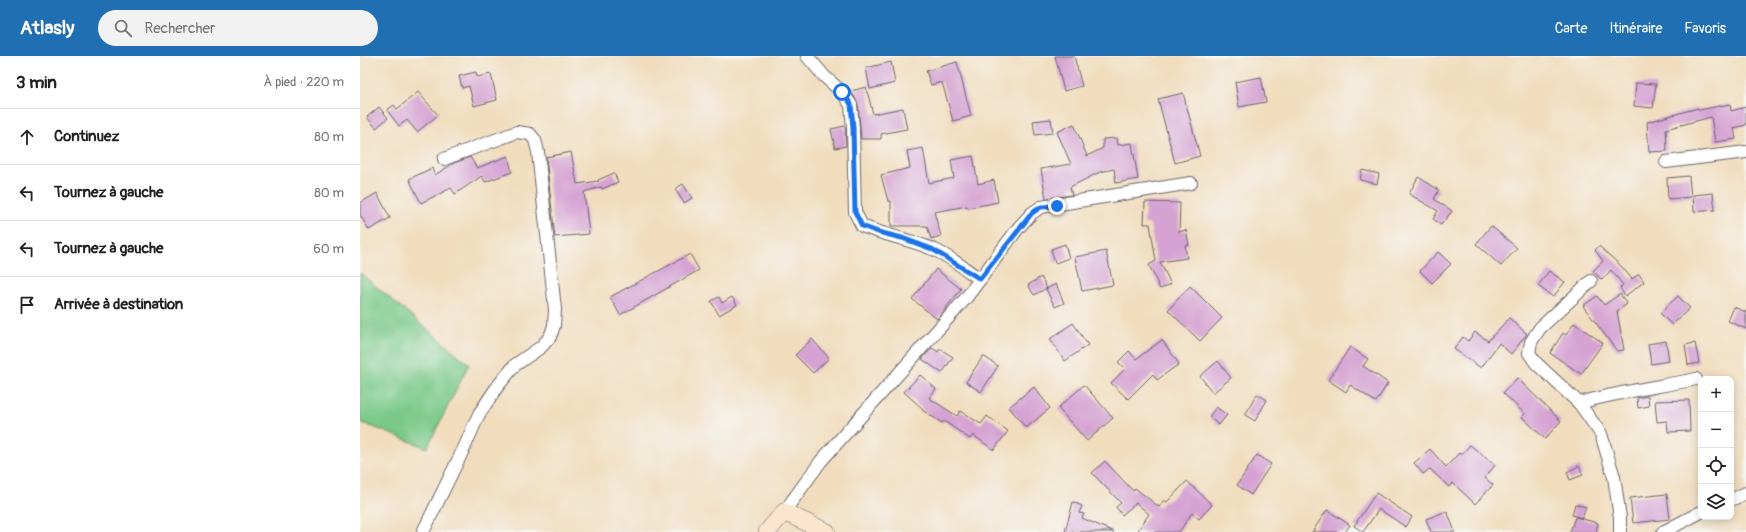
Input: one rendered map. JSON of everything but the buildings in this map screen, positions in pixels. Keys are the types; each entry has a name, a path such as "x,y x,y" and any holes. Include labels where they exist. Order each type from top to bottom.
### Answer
{"street":[{"path":"807,56 824,76 842,92 851,104 855,212 862,226 932,249 980,279"},
{"path":"423,532 479,414 497,387 515,365 540,347 550,337 554,326 555,309 540,168 535,140 530,134 516,132 444,159"},
{"path":"1666,162 1746,152"},
{"path":"767,532 784,512 821,461 966,298 1019,227 1032,213 1041,207 1191,183"},
{"path":"1591,281 1540,328 1531,342 1529,353 1536,363 1579,403 1601,434 1614,477 1620,518 1620,532"},
{"path":"1579,403 1612,394 1696,379"},
{"path":"1734,499 1746,493"},
{"path":"784,512 827,532"},
{"path":"1662,532 1698,514"}],"green space":[{"path":"360,273 469,364 427,448 360,422"}],"route":[{"path":"842,92 851,104 855,212 862,226 932,249 980,279 1019,227 1032,213 1041,207 1057,206"}]}
